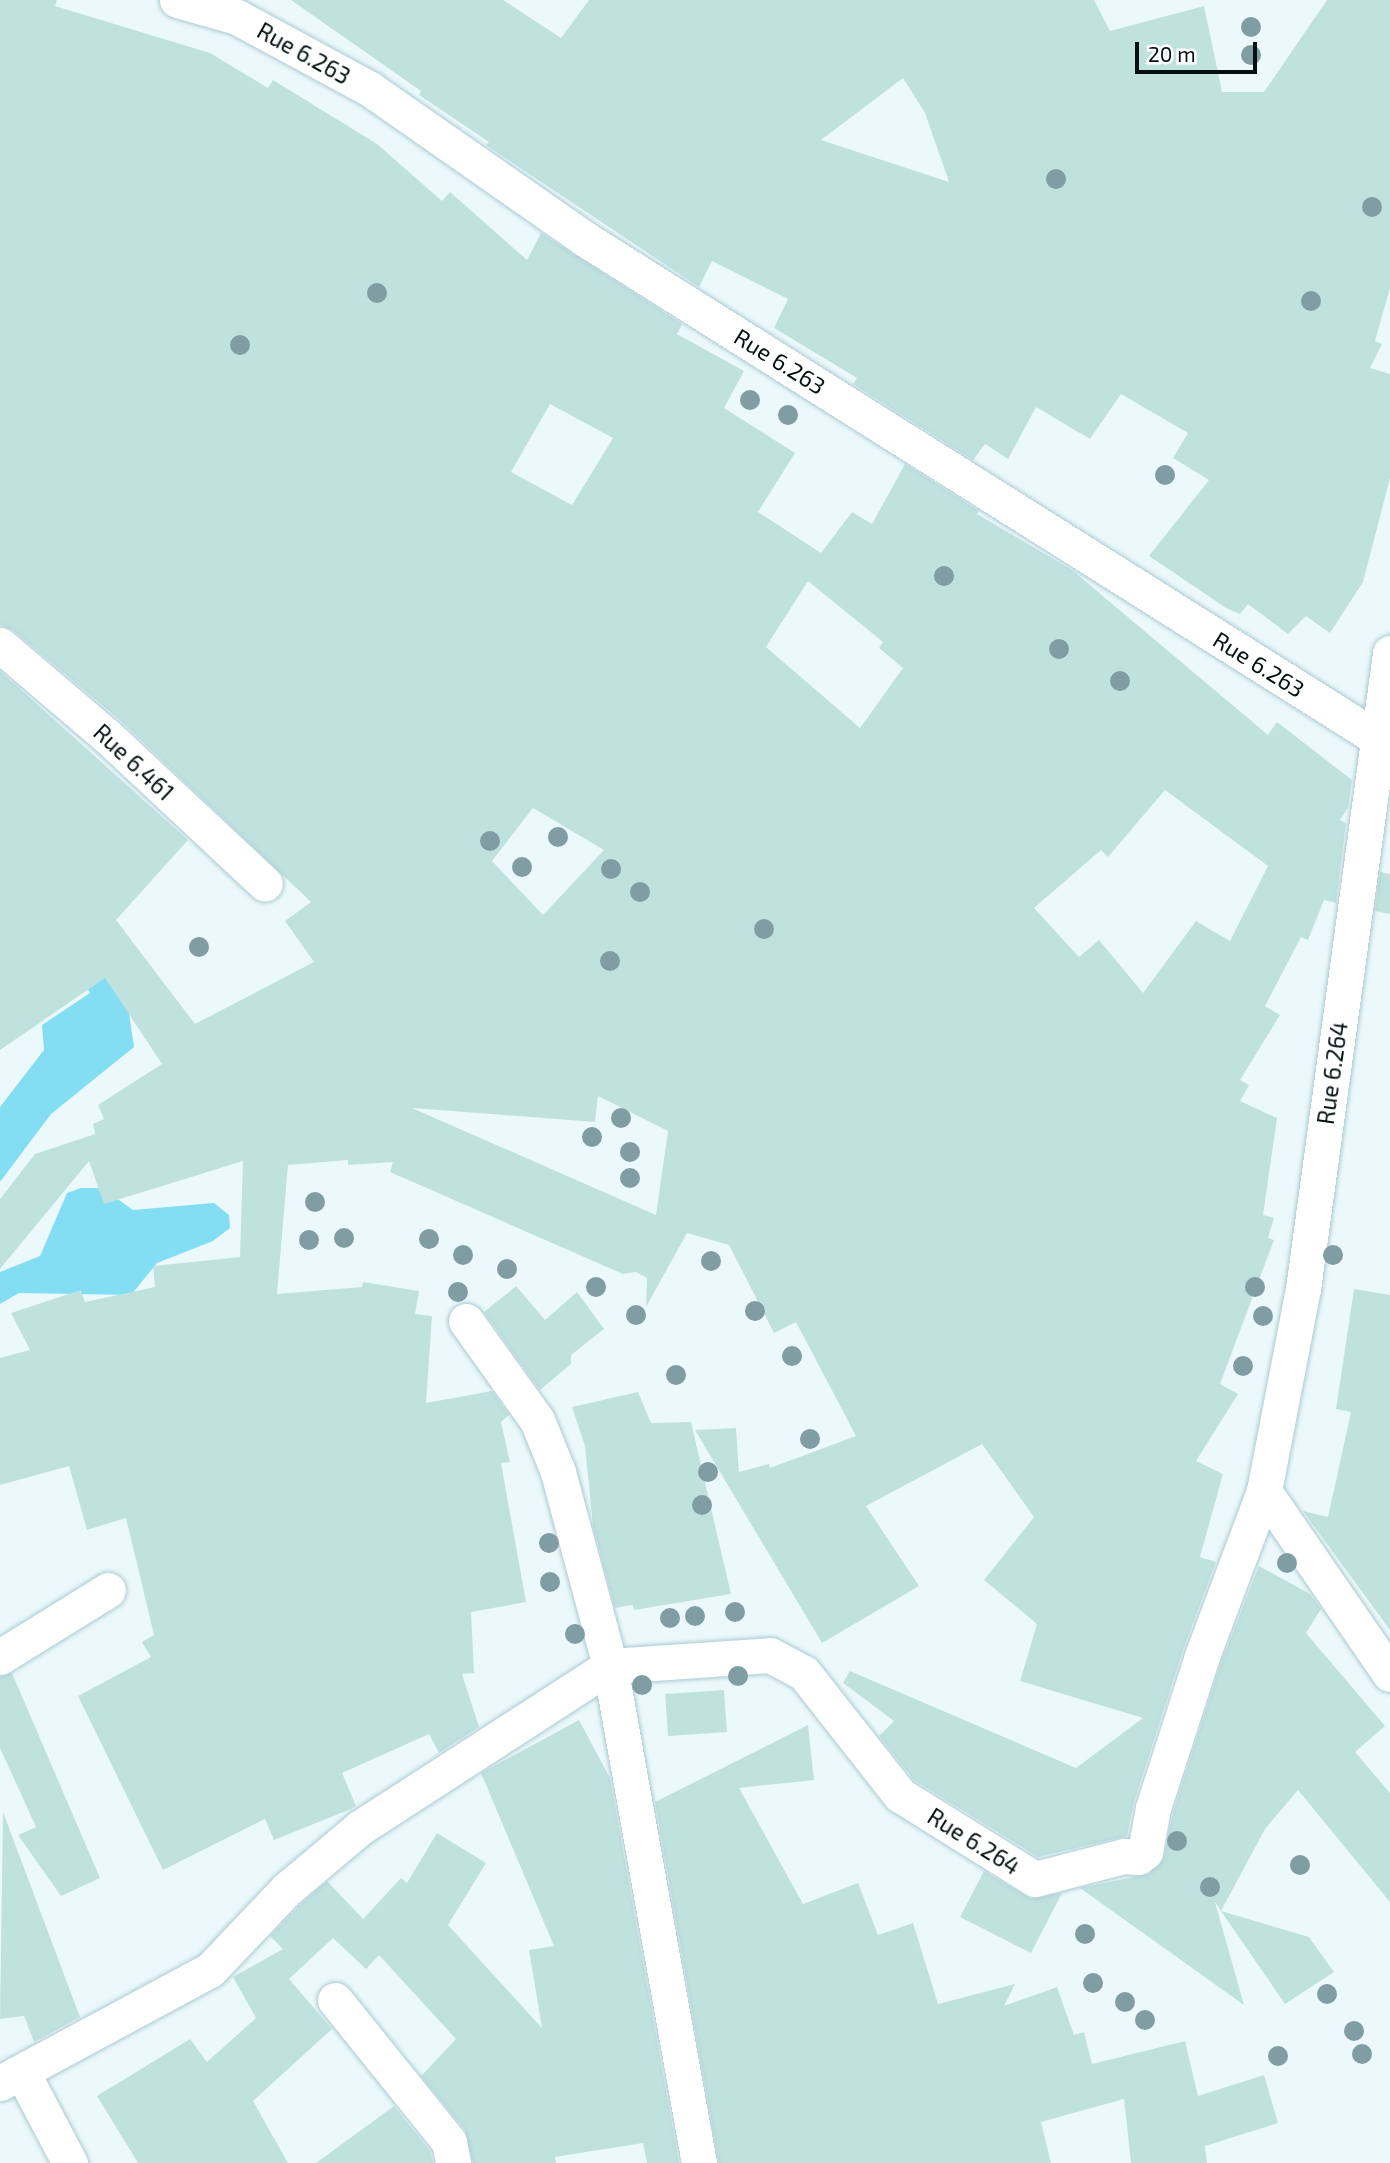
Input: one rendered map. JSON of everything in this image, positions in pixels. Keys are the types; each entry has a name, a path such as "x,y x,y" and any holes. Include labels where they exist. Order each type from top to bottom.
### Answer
{"street":[{"name":"Rue 6.263","path":"177,0 237,17 370,89 586,239 1377,738"},
{"name":"Rue 6.461","path":"0,645 107,736 265,884"},
{"name":"Rue 6.264","path":"610,1666 770,1656 804,1673 900,1795 1035,1879 1124,1856 1138,1857 1145,1852 1153,1808 1190,1694 1264,1490 1303,1289 1379,804 1377,738 1390,653"},
{"path":"466,1321 537,1420 558,1472 610,1666 699,2163"},
{"path":"1264,1490 1390,1674"},
{"path":"0,1657 108,1590"},
{"path":"70,2163 12,2079 210,1970 287,1889 361,1827 610,1666"},
{"path":"335,2000 449,2142 453,2163"}],"shaded area":[{"path":"70,911 129,1013 134,1047 51,1114 0,1182 0,1107 44,1050 42,1025 90,993 56,932"},
{"path":"81,1188 102,1188 133,1210 214,1203 229,1215 230,1228 213,1241 157,1263 131,1295 19,1293 0,1304 0,1272 40,1256 67,1193"}],"building":[{"path":"0,0 57,0 55,6 210,53 268,88 273,80 377,144 442,201 450,192 527,260 541,233 682,324 677,334 744,371 724,408 795,453 758,512 821,553 852,512 872,524 905,464 979,511 977,514 1072,570 1268,735 1277,722 1352,780 1348,808 1340,820 1346,823 1336,903 1324,900 1308,940 1301,937 1265,1006 1280,1015 1240,1080 1249,1085 1240,1101 1277,1118 1263,1215 1274,1218 1268,1238 1274,1240 1220,1384 1238,1394 1196,1461 1223,1474 1200,1557 1216,1562 1183,1650 1134,1802 1127,1836 1038,1857 914,1780 879,1736 894,1721 843,1683 850,1671 1076,1768 1143,1718 1020,1681 1037,1624 984,1580 1034,1517 982,1444 866,1506 919,1586 822,1643 695,1430 736,1428 739,1472 769,1464 770,1468 856,1436 796,1322 774,1333 729,1245 687,1233 646,1307 647,1278 636,1272 623,1274 390,1172 393,1162 348,1165 348,1160 288,1165 277,1294 362,1287 363,1282 419,1291 415,1314 432,1316 426,1403 492,1391 509,1415 501,1422 510,1462 501,1463 526,1602 471,1612 474,1673 462,1674 479,1727 439,1753 429,1734 342,1773 356,1806 351,1809 274,1840 265,1819 163,1870 78,1696 151,1657 142,1642 154,1635 126,1518 87,1530 69,1466 0,1485 0,1358 30,1350 11,1313 81,1290 85,1302 155,1287 153,1266 240,1257 243,1161 104,1204 89,1161 0,1269 0,1199 35,1154 95,1134 93,1124 104,1119 98,1105 162,1064 105,978 0,1050 0,671 188,840 116,920 195,1024 314,962 285,921 311,902 121,721 13,630 0,625","holes":["550,404 613,438 572,505 511,472","808,581 883,642 879,648 903,668 860,728 766,647","1165,790 1268,866 1230,941 1196,921 1143,993 1099,940 1079,957 1034,908 1101,850 1108,857","533,808 604,850 543,915 492,861","598,1096 668,1131 656,1215 412,1108 595,1122"]},
{"path":"291,0 503,0 561,38 589,0 1094,0 1110,31 1204,6 1222,92 1264,92 1327,0 1390,0 1390,288 1375,341 1382,344 1370,368 1390,374 1390,478 1363,582 1330,633 1306,616 1288,634 1248,604 1240,614 1226,608 1149,556 1209,480 1173,458 1188,433 1121,394 1090,439 1036,407 1008,459 985,444 973,460 853,384 857,378 774,328 788,299 712,261 699,287 486,145 489,142 419,95 421,91","holes":["903,78 925,113 949,182 821,140"]},
{"path":"1380,872 1390,874 1390,914 1375,911"},
{"path":"516,1286 545,1320 577,1292 604,1329 571,1355 571,1364 540,1390 484,1312"},
{"path":"1354,1289 1390,1295 1390,1630 1303,1511 1328,1517 1351,1412 1336,1409"},
{"path":"638,1392 651,1423 691,1422 731,1594 634,1610 633,1605 615,1608 593,1526 585,1446 572,1407"},
{"path":"1259,1566 1310,1594 1321,1609 1306,1633 1385,1726 1355,1752 1390,1793 1390,1902 1298,1790 1265,1829 1221,1911 1215,1902 1244,2005 1080,1888 1149,1874 1164,1857 1173,1813 1221,1663"},
{"path":"12,1673 100,1878 61,1896 18,1835 36,1827 0,1748 0,1677"},
{"path":"724,1690 727,1732 668,1736 665,1694"},
{"path":"579,1720 610,1778 679,2163 647,2163 643,2143 555,2157 556,2163 473,2163 465,2130 421,2076 456,2039 379,1955 366,1969 333,1938 289,1979 332,2029 253,2101 288,2163 138,2163 97,2096 190,2039 207,2062 256,2018 233,1977 283,1949 270,1936 301,1904 327,1881 363,1919 401,1878 407,1883 437,1833 486,1863 448,1925 542,2028 529,1950 554,1946 481,1773"},
{"path":"808,1725 814,1780 739,1788 803,1904 858,1883 878,1935 913,1923 938,2004 1015,1984 1004,2006 1057,1987 1074,2035 1084,2032 1092,2064 1185,2041 1198,2096 1264,2075 1278,2123 1205,2146 1207,2163 1131,2163 1124,2099 1041,2122 1051,2163 719,2163 655,1802"},
{"path":"3,1812 80,2017 34,2042 24,2016 0,2019"},
{"path":"984,1871 1031,1899 1062,1893 1031,1953 960,1917"},
{"path":"1221,1911 1309,1937 1334,1972 1285,2004"},
{"path":"394,2106 430,2151 433,2163 316,2163"}]}
